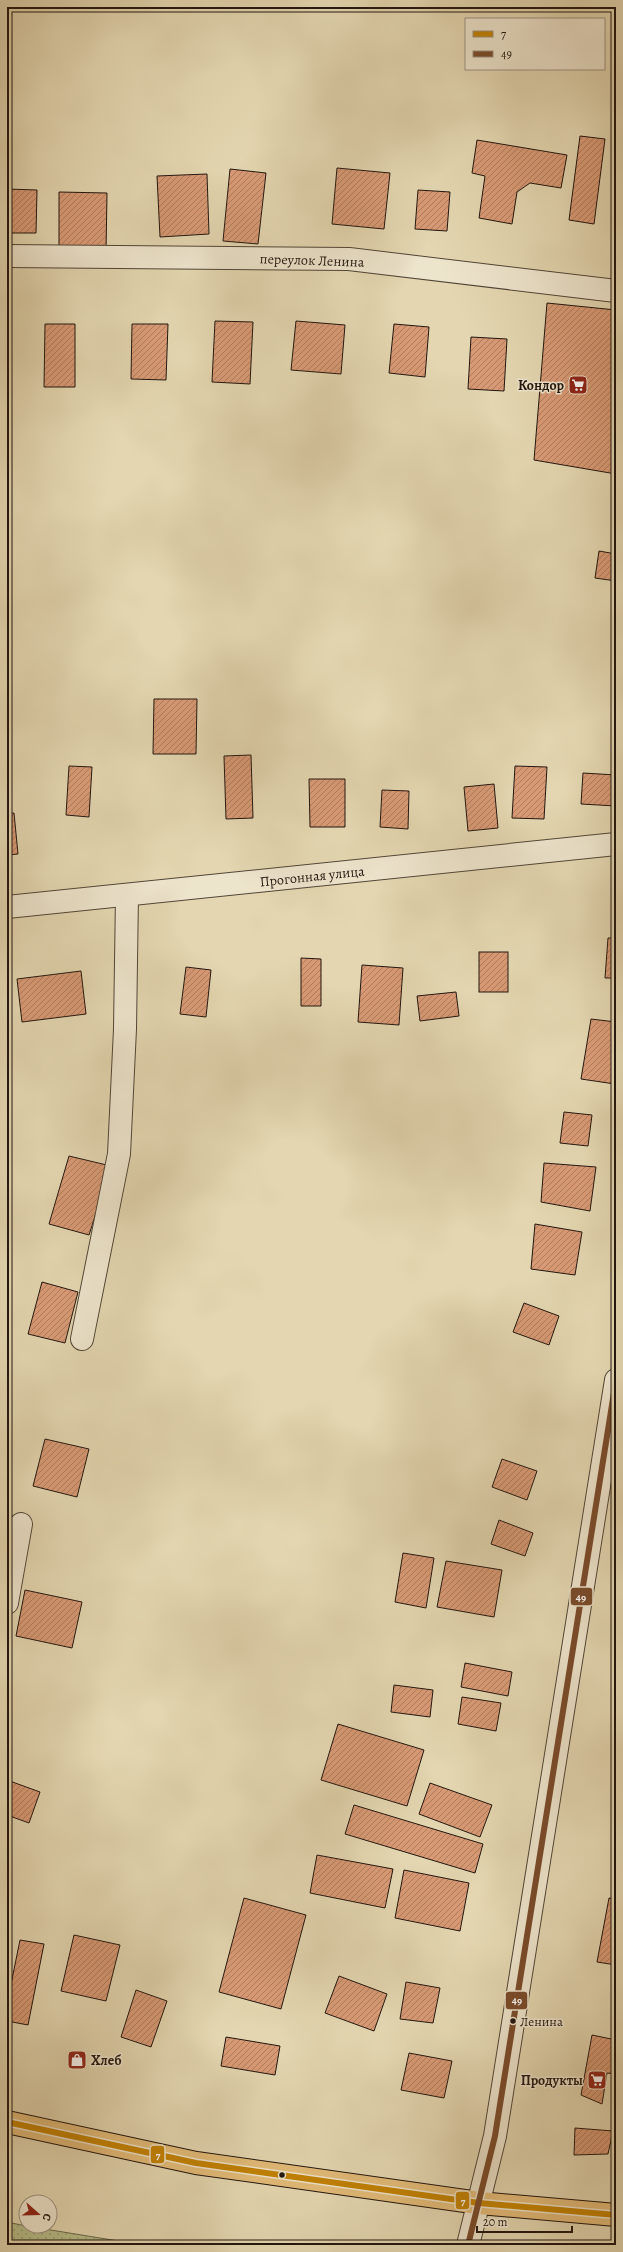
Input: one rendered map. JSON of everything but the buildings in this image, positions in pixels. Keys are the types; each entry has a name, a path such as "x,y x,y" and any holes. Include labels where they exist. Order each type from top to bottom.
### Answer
{"main road":[{"path":"7,2122 196,2163 383,2191 479,2203 616,2215"}],"street":[{"name":"переулок Ленина","path":"7,256 349,259 616,291"},
{"name":"Прогонная улица","path":"7,907 616,844"},
{"path":"82,1339 119,1154 125,1028 128,895"},
{"path":"468,2245 495,2136 610,1451 616,1380"},
{"path":"7,1603 21,1524"}],"green space":[{"path":"7,2222 18,2224 18,2234 58,2234 58,2231 143,2245 7,2245"}],"transit line":[{"name":"49","path":"468,2245 495,2136 616,1380"},
{"name":"7","path":"7,2122 196,2163 479,2203 616,2215"}],"place":[{"name":"Кондор","path":"578,385"},
{"name":"Ленина","path":"513,2021"},
{"name":"Хлеб","path":"77,2060"},
{"name":"Продукты","path":"597,2080"}]}
